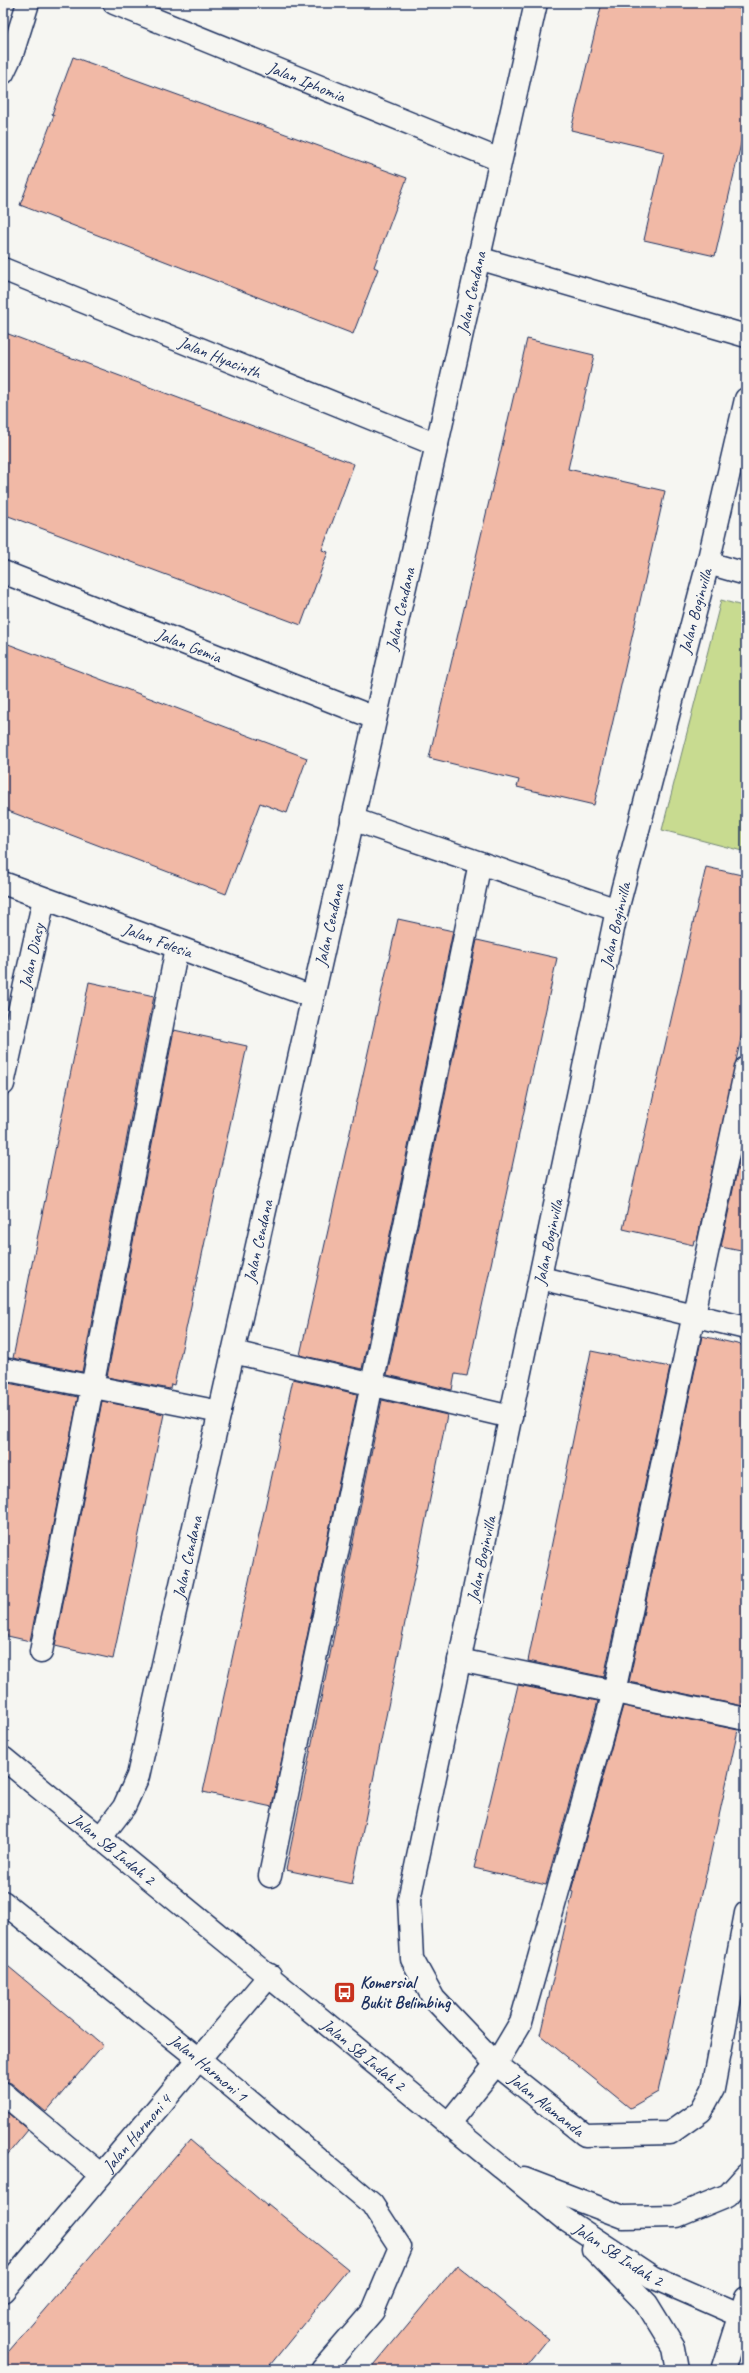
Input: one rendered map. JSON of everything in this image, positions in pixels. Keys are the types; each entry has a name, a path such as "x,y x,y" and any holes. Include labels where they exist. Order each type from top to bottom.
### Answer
{"street":[{"path":"6,58 28,3"},
{"name":"Jalan Iphomia","path":"114,3 500,160"},
{"name":"Jalan Cendana","path":"101,1837 124,1808 138,1776 536,3"},
{"path":"478,258 746,336"},
{"name":"Jalan Hyacinth","path":"3,269 437,445"},
{"name":"Jalan Boginvilla","path":"496,2064 434,1999 412,1959 409,1900 541,1278 617,910 708,563 746,399"},
{"path":"708,563 746,574"},
{"name":"Jalan Gemia","path":"3,572 375,718"},
{"path":"352,819 617,910"},
{"path":"270,1876 480,863"},
{"name":"Jalan Felesia","path":"3,883 313,997"},
{"name":"Jalan Diasy","path":"3,1084 44,898"},
{"path":"41,1652 177,947"},
{"path":"448,2124 496,2064 521,2022 614,1692 746,1068"},
{"path":"541,1278 746,1328"},
{"path":"233,1352 511,1416"},
{"path":"3,1369 93,1385 220,1412"},
{"path":"460,1660 746,1719"},
{"name":"Jalan SB Indah 2","path":"3,1758 270,1975 506,2173 563,2218 652,2277 744,2311"},
{"name":"Jalan Harmoni 1","path":"3,1902 199,2059 372,2204 400,2247 373,2311 322,2370"},
{"name":"Jalan Alamanda","path":"496,2064 585,2135 670,2133 701,2111 712,2089 746,1913"},
{"name":"Jalan Harmoni 4","path":"5,2285 101,2175 270,1975"},
{"path":"3,2093 101,2175"},
{"path":"506,2173 623,2217 677,2216 728,2195 746,2175"},
{"path":"563,2218 647,2304 674,2348 678,2370"},
{"path":"723,2370 744,2311"}],"green space":[{"path":"721,600 746,607 746,852 662,830"}],"building":[{"path":"602,3 716,3 746,10 746,122 715,256 644,240 664,152 571,130"},
{"path":"73,57 407,178 374,267 378,269 353,334 20,205 54,115 52,114"},
{"path":"3,332 354,464 322,550 328,552 301,625 3,514"},
{"path":"527,339 594,355 568,469 665,491 594,805 517,787 519,780 429,758"},
{"path":"3,642 307,758 287,813 260,803 226,894 3,809"},
{"path":"706,867 746,876 746,1015 697,1241 694,1240 693,1245 623,1229"},
{"path":"398,919 453,931 362,1369 300,1355"},
{"path":"477,940 557,958 467,1376 455,1374 452,1390 387,1375"},
{"path":"89,982 154,996 82,1372 13,1358"},
{"path":"174,1030 247,1046 174,1385 171,1384 170,1389 107,1377"},
{"path":"746,1128 746,1252 721,1247"},
{"path":"702,1336 746,1346 746,1692 743,1706 629,1682"},
{"path":"591,1351 670,1367 604,1677 528,1661"},
{"path":"293,1379 357,1394 272,1807 203,1792"},
{"path":"3,1382 78,1397 30,1641 3,1635"},
{"path":"382,1400 447,1415 352,1884 286,1870"},
{"path":"102,1401 164,1414 113,1659 55,1646"},
{"path":"518,1685 598,1701 546,1885 474,1868"},
{"path":"623,1706 738,1730 658,2092 630,2108 540,2035 573,1892 571,1891"},
{"path":"3,1962 103,2045 46,2112 11,2083 3,2081"},
{"path":"3,2109 28,2130 3,2160"},
{"path":"190,2140 267,2206 268,2204 348,2269 266,2370 3,2370 3,2358"},
{"path":"457,2265 548,2339 523,2370 370,2370"}],"place":[{"name":"Komersial Bukit Belimbing","path":"345,1992"}]}
